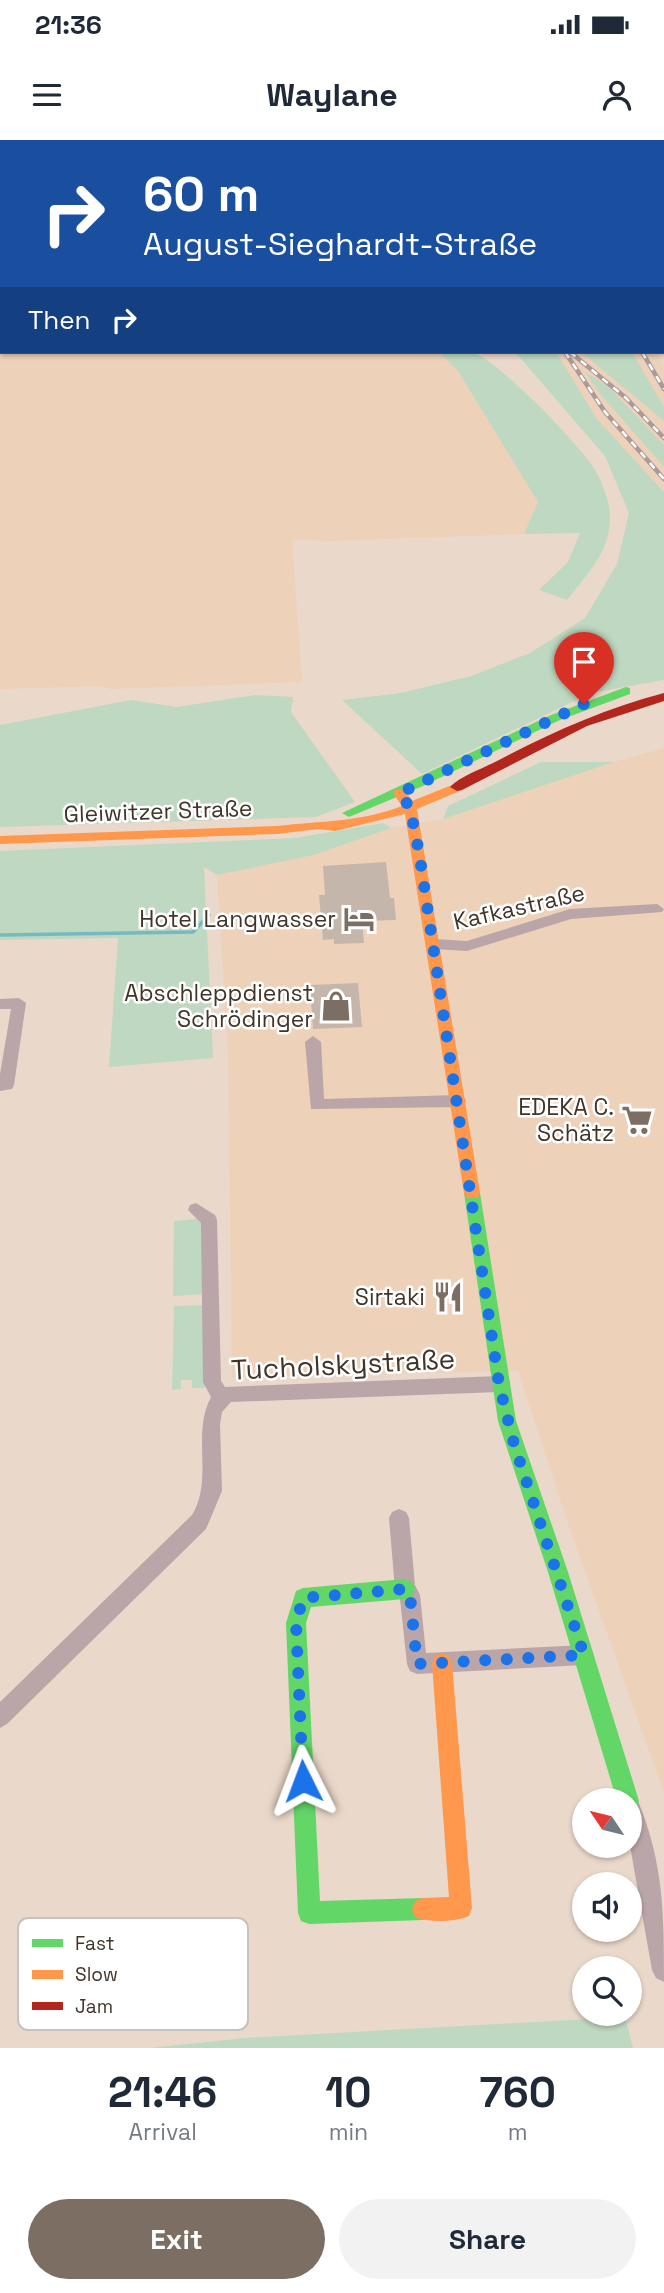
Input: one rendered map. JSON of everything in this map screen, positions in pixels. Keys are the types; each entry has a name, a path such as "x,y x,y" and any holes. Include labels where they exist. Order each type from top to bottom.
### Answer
{"street":[{"name":"Gleiwitzer Straße","path":"318,825 400,793 576,707 613,694 664,684"},
{"name":"Gleiwitzer Straße","path":"0,840 344,826 410,808 592,717 664,697"},
{"path":"400,793 410,808 434,944 499,1384 514,1444 584,1655 624,1788"},
{"name":"Kafkastraße","path":"434,944 467,946 570,914 657,909"},
{"path":"0,1004 19,1003 6,1085 0,1085"},
{"path":"313,1042 317,1105 458,1101"},
{"path":"196,1210 209,1220 212,1382 221,1397"},
{"name":"Tucholskystraße","path":"0,1717 199,1522 208,1507 212,1490 211,1415 221,1397 228,1394 499,1384"},
{"path":"399,1518 405,1589 410,1595 417,1664 584,1655"},
{"path":"405,1589 303,1598 299,1610 296,1623 309,1913 461,1908 442,1663"},
{"path":"642,1850 664,1970"}],"shaded area":[{"path":"0,354 441,354 458,371 538,502 524,534 331,541 292,539 302,682 110,689 103,686 0,689"},
{"path":"557,354 583,354 664,421 664,445 608,386 600,394 664,467 664,492 597,419"},
{"path":"633,354 657,354 664,366 664,407"},
{"path":"664,748 664,1793 567,1521 518,1371 232,1377 228,1057 217,875 314,855 391,828 443,819"}],"green space":[{"path":"441,354 476,354 484,358 557,424 598,475 610,511 607,540 596,562 567,600 539,590 568,562 580,533 524,534 538,502 458,371"},
{"path":"517,354 557,354 597,419 664,492 664,680 591,693 422,774 342,700 401,693 471,676 530,653 585,618 617,564 629,513 605,456"},
{"path":"583,354 633,354 664,407 664,421"},
{"path":"585,372 608,386 664,445 664,467 600,394"},
{"path":"255,695 293,697 291,712 355,802 316,817 0,827 0,725 131,700 177,707"},
{"path":"541,762 614,762 443,819 448,806"},
{"path":"383,823 391,828 314,855 217,875 204,867 213,1058 109,1067 118,938 0,940 0,851 295,838"},
{"path":"206,1218 206,1294 173,1296 174,1221"},
{"path":"206,1305 205,1388 192,1388 192,1380 181,1380 181,1389 172,1390 174,1306"},
{"path":"572,2020 572,2026 627,2026 633,2048 150,2048 245,2038"}],"building":[{"path":"386,862 390,898 394,898 396,920 362,921 364,943 334,944 334,939 323,940 319,895 325,895 323,866"},
{"name":"Abschleppdienst Schrödinger","path":"358,983 362,1027 313,1029 310,985"}],"waterway":[{"path":"0,935 193,932 209,915"}],"railway":[{"path":"566,354 605,412 664,479"},
{"path":"572,354 626,398 664,438"},
{"path":"643,354 664,389"}],"traffic: fast":[{"path":"349,813 555,718 626,691"},
{"path":"472,1193 507,1421 558,1572 624,1788"},
{"path":"405,1589 303,1598 296,1623 309,1913 423,1909"}],"traffic: slow":[{"path":"0,840 277,830 318,825 335,827 401,811 457,787"},
{"path":"400,793 410,808 419,852 472,1193"},
{"path":"423,1909 461,1908 442,1663"}],"traffic: jam":[{"path":"457,787 583,723 664,697"}],"place":[{"name":"Hotel Langwasser","path":"359,919"},
{"name":"Abschleppdienst Schrödinger","path":"336,1006"},
{"name":"EDEKA C. Schätz","path":"637,1120"},
{"name":"Sirtaki","path":"448,1297"}],"route":[{"path":"303,1781 296,1623 303,1598 405,1589 410,1595 417,1664 584,1655 514,1444 499,1384 419,852 410,808 400,793 584,704"}]}
